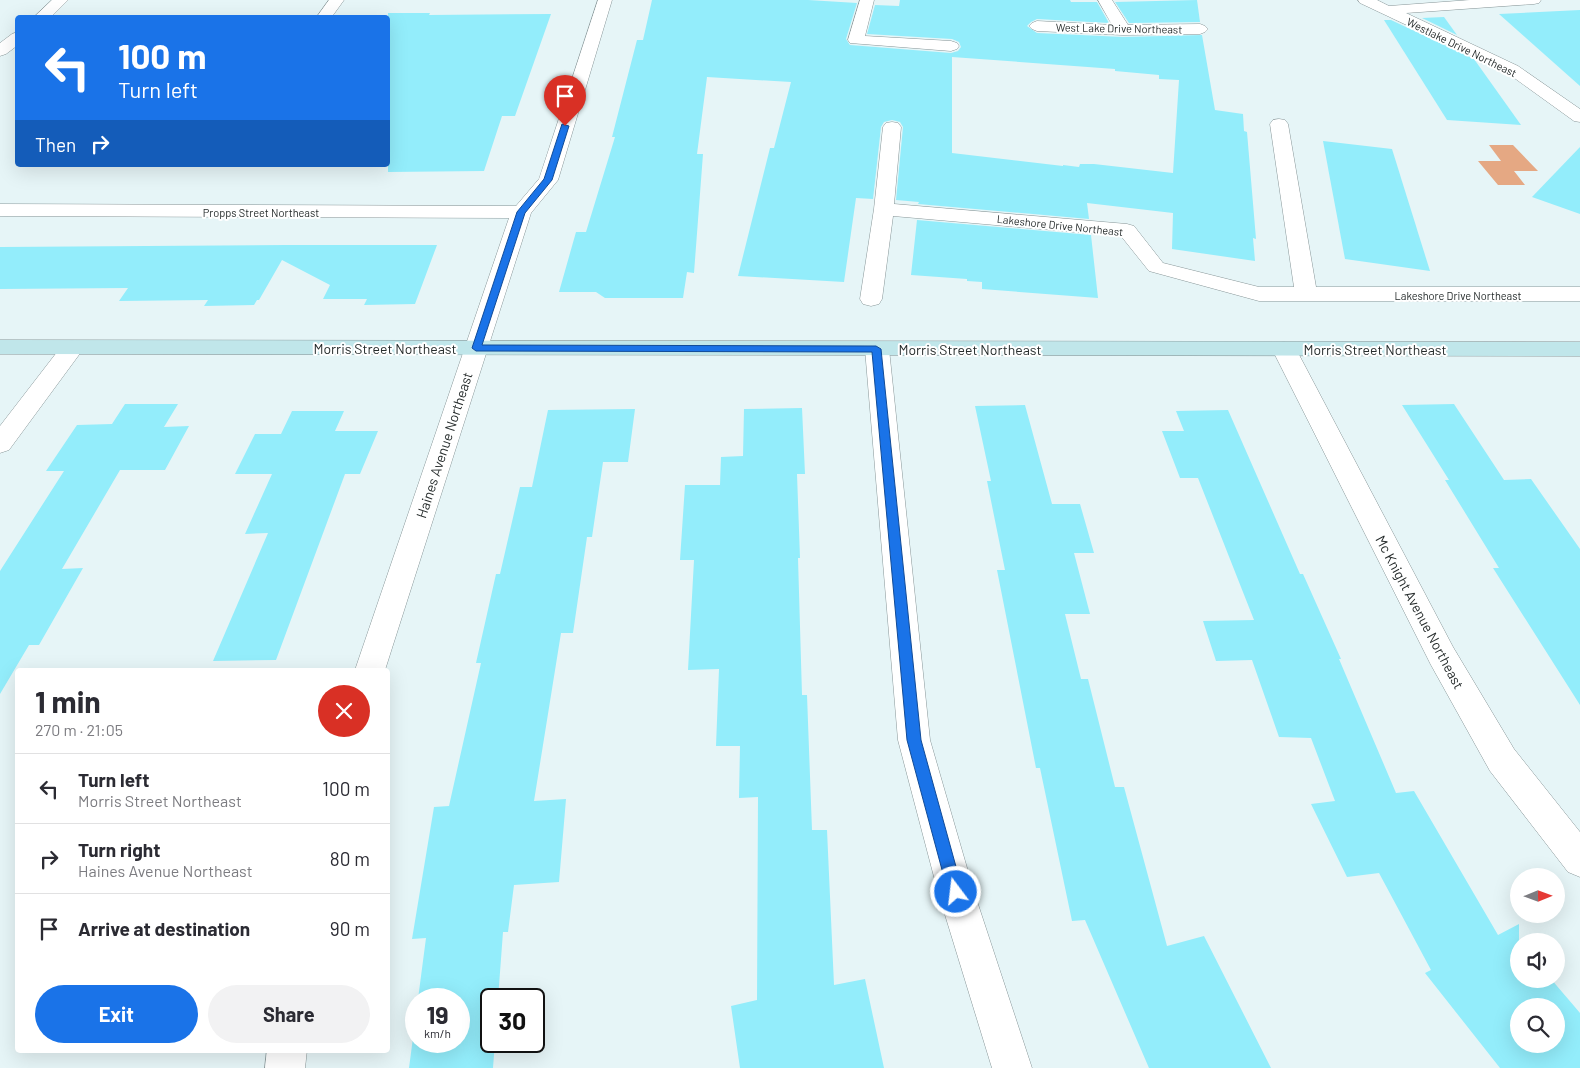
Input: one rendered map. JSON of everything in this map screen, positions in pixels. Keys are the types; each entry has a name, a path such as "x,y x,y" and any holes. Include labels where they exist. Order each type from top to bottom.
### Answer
{"street":[{"path":"44,15 61,0"},
{"path":"325,15 337,0"},
{"name":"Haines Avenue Northeast","path":"371,668 521,212 548,180 605,0"},
{"path":"867,0 856,40 952,46"},
{"path":"1105,0 1123,30"},
{"name":"Westlake Drive Northeast","path":"1365,0 1512,69 1580,117"},
{"path":"1388,10 1534,0"},
{"name":"West Lake Drive Northeast","path":"1037,26 1123,30 1200,28"},
{"path":"0,52 15,40"},
{"path":"1279,124 1306,295"},
{"path":"871,299 884,209 892,127"},
{"name":"Lakeshore Drive Northeast","path":"884,209 1127,230 1156,267 1259,294 1580,294"},
{"name":"Propps Street Northeast","path":"0,210 521,212"},
{"name":"Morris Street Northeast","path":"0,347 1580,349"},
{"path":"0,444 72,348"},
{"name":"Mc Knight Avenue Northeast","path":"1284,348 1446,664 1502,760 1580,860"},
{"path":"876,349 914,740 956,892 1012,1068"},
{"path":"285,1068 287,1053"}],"shaded area":[{"path":"1489,145 1513,145 1538,171 1514,171 1525,185 1498,185 1478,161 1501,161"}],"building":[{"path":"652,0 808,0 857,3 846,39 850,45 951,53 958,51 961,47 959,42 952,39 867,34 875,5 899,6 900,0 1070,0 1071,2 1097,2 1109,23 1037,19 1027,26 1037,33 1123,37 1202,35 1215,110 1243,114 1244,131 1247,132 1256,239 1253,238 1255,261 1172,249 1173,213 1087,203 1089,219 918,204 919,202 896,200 903,127 900,122 892,120 884,122 881,127 873,199 856,198 844,282 738,276 770,148 774,148 791,82 707,77 697,154 703,154 694,273 687,272 683,298 605,298 596,292 559,292 576,232 586,232 615,137 612,137 637,40 643,40","holes":["952,57 1115,69 1115,71 1159,75 1159,79 1179,80 1173,173 1094,164 1080,164 1079,167 1063,166 952,153"]},
{"path":"1197,0 1200,22 1129,23 1115,2"},
{"path":"1580,10 1580,86 1499,14"},
{"path":"388,13 430,13 429,15 551,14 515,116 502,116 484,171 388,172 388,167 390,167 390,15"},
{"path":"1444,17 1457,35 1422,18"},
{"path":"1384,20 1391,20 1474,59 1521,125 1447,120"},
{"path":"1323,141 1392,149 1430,271 1345,259"},
{"path":"1580,147 1580,214 1532,197"},
{"path":"917,220 1091,235 1098,298 982,289 982,282 967,281 967,279 911,275"},
{"path":"437,245 415,304 364,305 367,299 323,299 330,285 282,260 259,300 254,305 204,306 208,300 119,301 128,288 0,289 0,247"},
{"path":"125,404 178,404 164,427 189,426 165,470 120,470 62,569 83,568 39,645 29,645 0,694 0,571 64,471 46,471 77,425 112,424"},
{"path":"1454,404 1504,480 1531,479 1580,549 1580,705 1493,568 1499,568 1445,480 1449,480 1402,405"},
{"path":"1025,405 1052,504 1080,504 1094,553 1074,553 1090,614 1065,614 1081,679 1088,679 1115,787 1124,787 1167,946 1204,936 1271,1068 1149,1068 1085,920 1072,921 1040,768 1036,768 997,570 1005,570 987,481 991,481 975,406"},
{"path":"802,408 805,474 797,474 800,558 798,558 802,695 807,695 812,830 827,830 834,985 865,979 884,1068 740,1068 731,1006 757,1000 758,797 739,798 740,746 716,746 719,669 688,670 694,560 680,560 685,485 720,485 721,457 743,456 744,409"},
{"path":"635,409 628,462 603,462 592,537 587,537 573,633 561,633 534,801 566,799 559,882 514,885 508,932 503,932 499,988 480,988 480,1053 494,1053 493,1068 409,1068 411,1053 470,1053 470,988 419,988 426,938 412,939 434,807 449,806 481,663 476,663 496,574 500,574 520,487 532,487 548,410"},
{"path":"1228,410 1300,574 1303,574 1341,659 1339,659 1396,793 1414,791 1498,935 1519,924 1519,933 1510,933 1510,988 1559,988 1580,1013 1580,1068 1500,1068 1425,973 1431,970 1379,873 1347,877 1311,804 1335,801 1311,738 1279,737 1252,660 1216,661 1203,621 1254,620 1198,478 1180,478 1162,431 1184,431 1176,411"},
{"path":"292,411 344,411 335,431 378,431 360,474 345,474 276,660 213,661 268,533 245,534 272,474 235,474 255,434 281,434"}],"route":[{"path":"565,126 548,180 521,212 476,348 876,349 914,740 956,892"}]}
